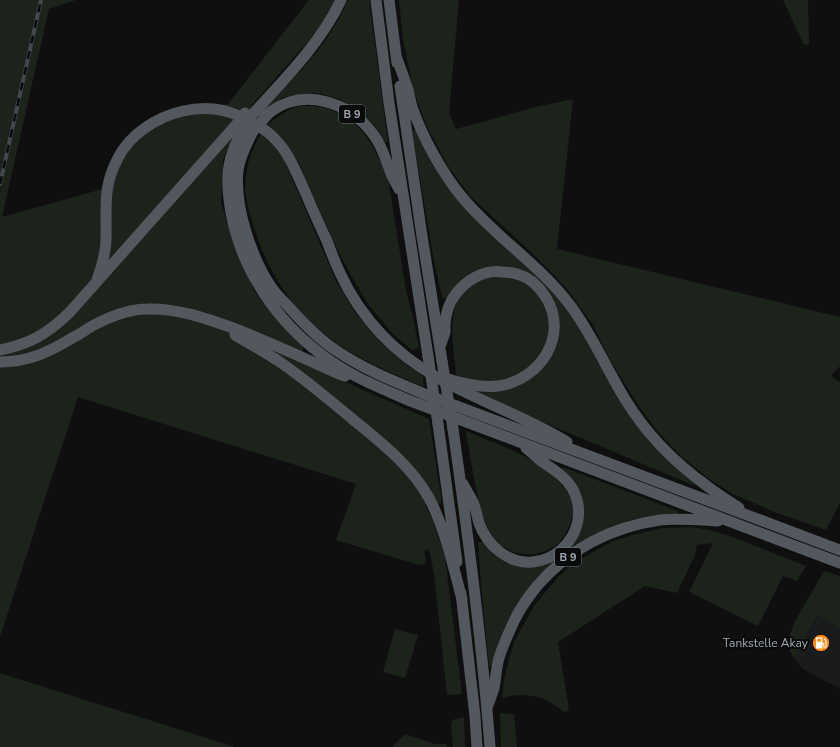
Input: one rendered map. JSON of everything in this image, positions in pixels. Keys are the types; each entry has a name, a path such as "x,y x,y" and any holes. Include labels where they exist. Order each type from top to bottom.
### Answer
{"highway":[{"path":"341,0 327,26 314,44 268,97 248,115 245,127 237,138 232,152 228,174 228,191 236,235 248,267 275,309 298,335 312,347 335,364 361,379 408,400 729,521"},
{"path":"376,0 403,197"},
{"path":"389,0 422,236 460,478 488,706"},
{"path":"396,56 419,125 447,178 480,216 555,287 570,305 583,323 626,400 653,438 691,474 751,517"},
{"name":"B 9","path":"477,747 462,599 438,424 428,356 403,197 392,177 386,156 380,144 356,116 342,107 330,102 318,100 306,99 281,106 270,113 262,121 245,127 247,143 238,171 240,209 251,247 264,276 274,291 318,337 352,361 427,395 590,456 751,517 840,550"},
{"path":"96,283 104,258 106,241 105,207 107,188 111,173 125,146 139,132 148,126 177,112 206,109 230,112 255,123 264,129 276,140 290,159 340,273 362,310 376,328 394,346 428,372 462,392 548,430 590,456"},
{"path":"0,350 24,344 40,337 54,327 245,127"},
{"path":"428,372 472,385 499,386 512,382 526,376 537,367 546,355 551,346 555,323 548,301 542,291 532,281 520,275 499,271 488,273 469,281 461,287 454,296 446,315 445,333 440,346"},
{"path":"0,362 33,358 62,344 97,324 132,311 146,309 168,310 179,311 208,319 285,349 339,374 376,386"},
{"path":"208,319 280,362 311,385 380,442 405,465 418,481 439,518 462,599"},
{"path":"460,478 473,502 479,524 492,545 500,552 518,561 538,562 549,558 566,545 576,530 578,520 576,498 572,488 564,478 518,442"},
{"name":"B 9","path":"490,747 488,706 494,689 499,659 516,617 530,595 555,567 586,545 621,529 662,520 682,519 729,521 840,563"}],"shaded area":[{"path":"0,0 39,0 0,174"},
{"path":"39,0 43,0 0,193 0,174"},
{"path":"43,0 76,0 49,9 2,217 106,188 132,139 187,110 228,104 309,0 336,0 320,28 252,105 232,137 223,161 221,202 234,246 255,292 278,321 304,347 298,361 429,419 442,503 425,505 432,518 445,557 462,694 447,695 434,574 429,549 424,551 426,559 425,564 419,565 336,540 356,484 78,397 0,637 0,193"},
{"path":"348,0 369,0 388,142 385,143 374,125 356,110 336,98 318,93 303,94 283,97 268,109 266,107 298,74 327,38"},
{"path":"399,0 459,0 449,113 456,129 536,107 573,99 557,249 840,317 840,366 831,376 840,382 840,503 826,530 774,512 733,494 709,479 683,458 658,432 638,405 609,358 593,325 566,288 532,253 470,196 448,166 427,127 413,89 403,40"},
{"path":"783,0 808,0 809,44 804,45"},
{"path":"300,106 326,108 351,121 363,132 372,145 382,165 389,184 406,291 419,348 412,350 394,335 368,304 334,243 298,161 281,136 267,125 286,111"},
{"path":"416,130 429,155 554,292 576,320 630,417 654,446 677,468 697,484 695,486 476,394 466,379 456,375 452,328 454,309 457,300 442,298 433,256 412,131"},
{"path":"261,134 273,145 284,160 337,283 356,314 381,343 408,366 423,376 424,387 374,365 338,344 314,325 302,313 281,286 272,271 258,240 245,193 249,159"},
{"path":"466,431 503,446 540,465 565,489 573,503 574,512 566,532 561,540 554,546 546,551 538,553 520,554 504,547 492,535 485,523 481,509 473,474"},
{"path":"563,467 678,511 678,516 643,517 627,521 593,535 576,544 565,553 564,552 576,541 582,527 584,515 582,500 562,470"},
{"path":"692,527 710,530 733,537 806,566 797,581 783,576 758,626 689,592 713,543 697,545 695,555 677,593 645,586 558,642 569,710 564,712 548,701 538,697 519,695 502,698 504,679 515,640 534,606 558,577 575,562 613,541 663,528"},
{"path":"478,542 483,542 493,554 504,562 522,567 545,565 557,558 558,559 540,576 493,666 489,666"},
{"path":"824,571 840,576 840,628 817,616 794,658 790,651 789,641 791,632 795,621"},
{"name":"Tankstelle Akay","path":"817,616 840,628 840,689 803,669 794,658"},
{"path":"395,629 418,635 405,678 383,672"},
{"path":"0,673 9,676 235,747 0,747"},
{"path":"500,713 514,714 517,747 501,747"},
{"path":"464,717 465,747 453,747 451,727 452,720"},
{"path":"405,734 435,744 446,744 447,747 392,747"}],"railway":[{"path":"0,184 41,0"}],"place":[{"name":"Tankstelle Akay","path":"821,643"}]}
